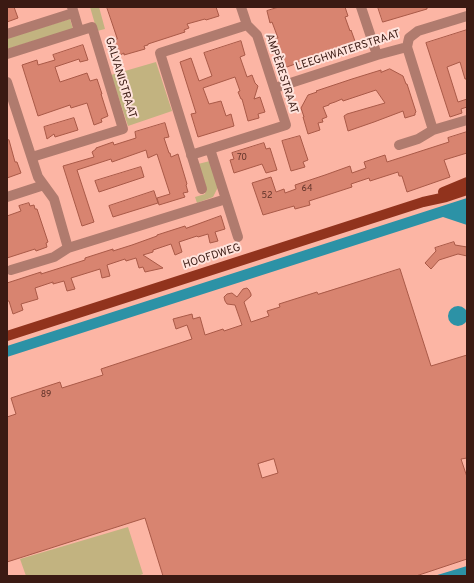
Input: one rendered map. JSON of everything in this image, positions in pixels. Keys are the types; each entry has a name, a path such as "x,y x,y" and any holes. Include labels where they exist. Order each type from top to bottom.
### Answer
{"main road":[{"name":"HOOFDWEG","path":"423,202 467,182"},
{"name":"HOOFDWEG","path":"7,336 423,202 467,190"}],"street":[{"name":"AMPÈRESTRAAT","path":"191,155 286,125 257,35 247,25 241,7"},
{"path":"361,7 377,55"},
{"path":"7,34 72,10 79,31"},
{"name":"LEEGHWATERSTRAAT","path":"275,88 377,55 407,47 410,38 418,31 467,16"},
{"path":"202,190 160,53 247,25"},
{"name":"GALVANISTRAAT","path":"7,54 92,27 123,129 32,157"},
{"path":"407,47 433,130"},
{"path":"7,82 38,177 54,199 68,248"},
{"path":"399,145 418,138 433,130 467,120"},
{"path":"210,149 238,237"},
{"path":"7,197 44,185"},
{"path":"11,270 54,257 68,248 226,199"}],"shaded area":[{"path":"90,7 99,7 105,29 97,31"},
{"path":"70,19 73,29 7,49 7,38"},
{"path":"156,62 172,111 128,126 111,75"},
{"path":"210,161 218,187 213,197 197,203 195,197 205,194 206,188 198,164"},
{"path":"128,527 143,574 138,576 26,576 20,559"}],"water":[{"path":"467,198 467,225 443,217 7,357 7,346"},
{"path":"458,306 465,309 468,316 465,323 458,326 451,323 448,316 451,309"},
{"path":"467,566 467,576 434,576"}],"building":[{"path":"7,7 14,7 18,18 7,22"},
{"path":"107,7 216,7 219,16 187,24 189,28 184,30 185,32 148,44 144,46 145,49 120,55 118,49 115,51 112,41 117,39"},
{"path":"279,7 345,7 348,16 345,17 356,44 297,62 298,63 284,68 274,39 278,38 272,22 270,23 267,11"},
{"path":"378,7 427,7 427,9 383,22"},
{"path":"467,30 467,79 465,79 460,62 447,67 458,102 467,99 467,107 461,109 462,113 450,117 426,43"},
{"path":"241,41 245,55 240,57 247,77 252,75 258,86 254,99 260,97 265,112 258,114 259,118 248,121 242,99 238,92 240,91 235,77 203,88 209,104 221,101 226,116 231,114 234,126 198,137 191,114 196,113 180,62 191,58 199,81 212,76 204,53"},
{"path":"83,45 88,60 80,62 79,59 55,67 60,82 87,73 90,81 97,79 108,116 101,119 102,122 94,125 87,103 71,108 70,105 38,116 22,65 37,60 38,65 55,60 53,55"},
{"path":"390,69 403,76 416,112 415,115 405,118 403,111 348,131 344,116 385,103 376,90 343,101 342,99 323,107 327,117 322,119 323,122 318,123 320,130 308,134 301,108 308,95 352,79 381,70 381,72"},
{"path":"74,118 78,130 55,137 54,134 47,139 44,127"},
{"path":"165,123 169,137 164,138 169,153 171,157 178,154 187,184 188,192 183,193 185,197 159,205 157,198 170,194 157,154 148,158 146,150 112,162 111,159 77,170 94,222 82,226 63,166 94,157 92,152 96,148 113,142 114,145 136,138 135,132"},
{"path":"467,132 467,153 444,160 450,177 407,192 402,176 399,176 398,172 370,181 369,178 351,184 352,187 309,201 310,205 295,209 294,206 263,215 252,183 271,177 276,192 284,189 285,193 296,189 295,185 350,166 352,173 366,168 364,162 385,155 387,162 449,142 448,138"},
{"path":"300,136 308,160 303,162 305,167 291,171 282,141"},
{"path":"9,140 15,162 17,162 21,173 7,178 7,141"},
{"path":"264,143 266,149 270,148 277,170 266,173 262,164 234,173 230,160 234,159 232,153"},
{"path":"141,167 144,177 99,192 95,181"},
{"path":"154,191 158,203 113,217 109,206"},
{"path":"29,203 30,206 34,205 35,209 37,209 48,242 46,243 47,247 36,251 35,249 7,258 7,216 21,211 19,206"},
{"path":"221,216 225,229 215,232 218,241 210,243 208,234 197,236 179,242 182,252 175,255 171,244 143,255 163,268 145,272 143,267 139,268 136,258 126,261 125,259 107,265 110,276 102,278 100,269 71,278 75,289 67,291 64,281 53,284 53,282 35,288 38,299 21,304 23,310 13,314 9,301 7,301 7,283 41,272 41,274 85,260 85,258 113,249 113,251 157,235 185,226 186,228"},
{"path":"454,242 455,245 467,247 467,256 458,254 439,260 431,269 425,263 436,251 435,248"},
{"path":"400,269 431,366 467,355 467,458 461,459 467,477 467,559 416,576 163,576 145,518 7,562 7,417 16,414 11,398 60,382 62,388 103,375 101,369 192,339 187,325 176,329 173,319 192,314 193,319 200,317 205,335 242,325 235,305 227,304 225,301 224,297 227,294 232,293 237,297 243,289 247,288 249,290 251,296 244,302 251,322 269,316 267,311 280,307 279,304 317,292 318,294","holes":["274,459 278,473 262,478 258,464"]}]}
